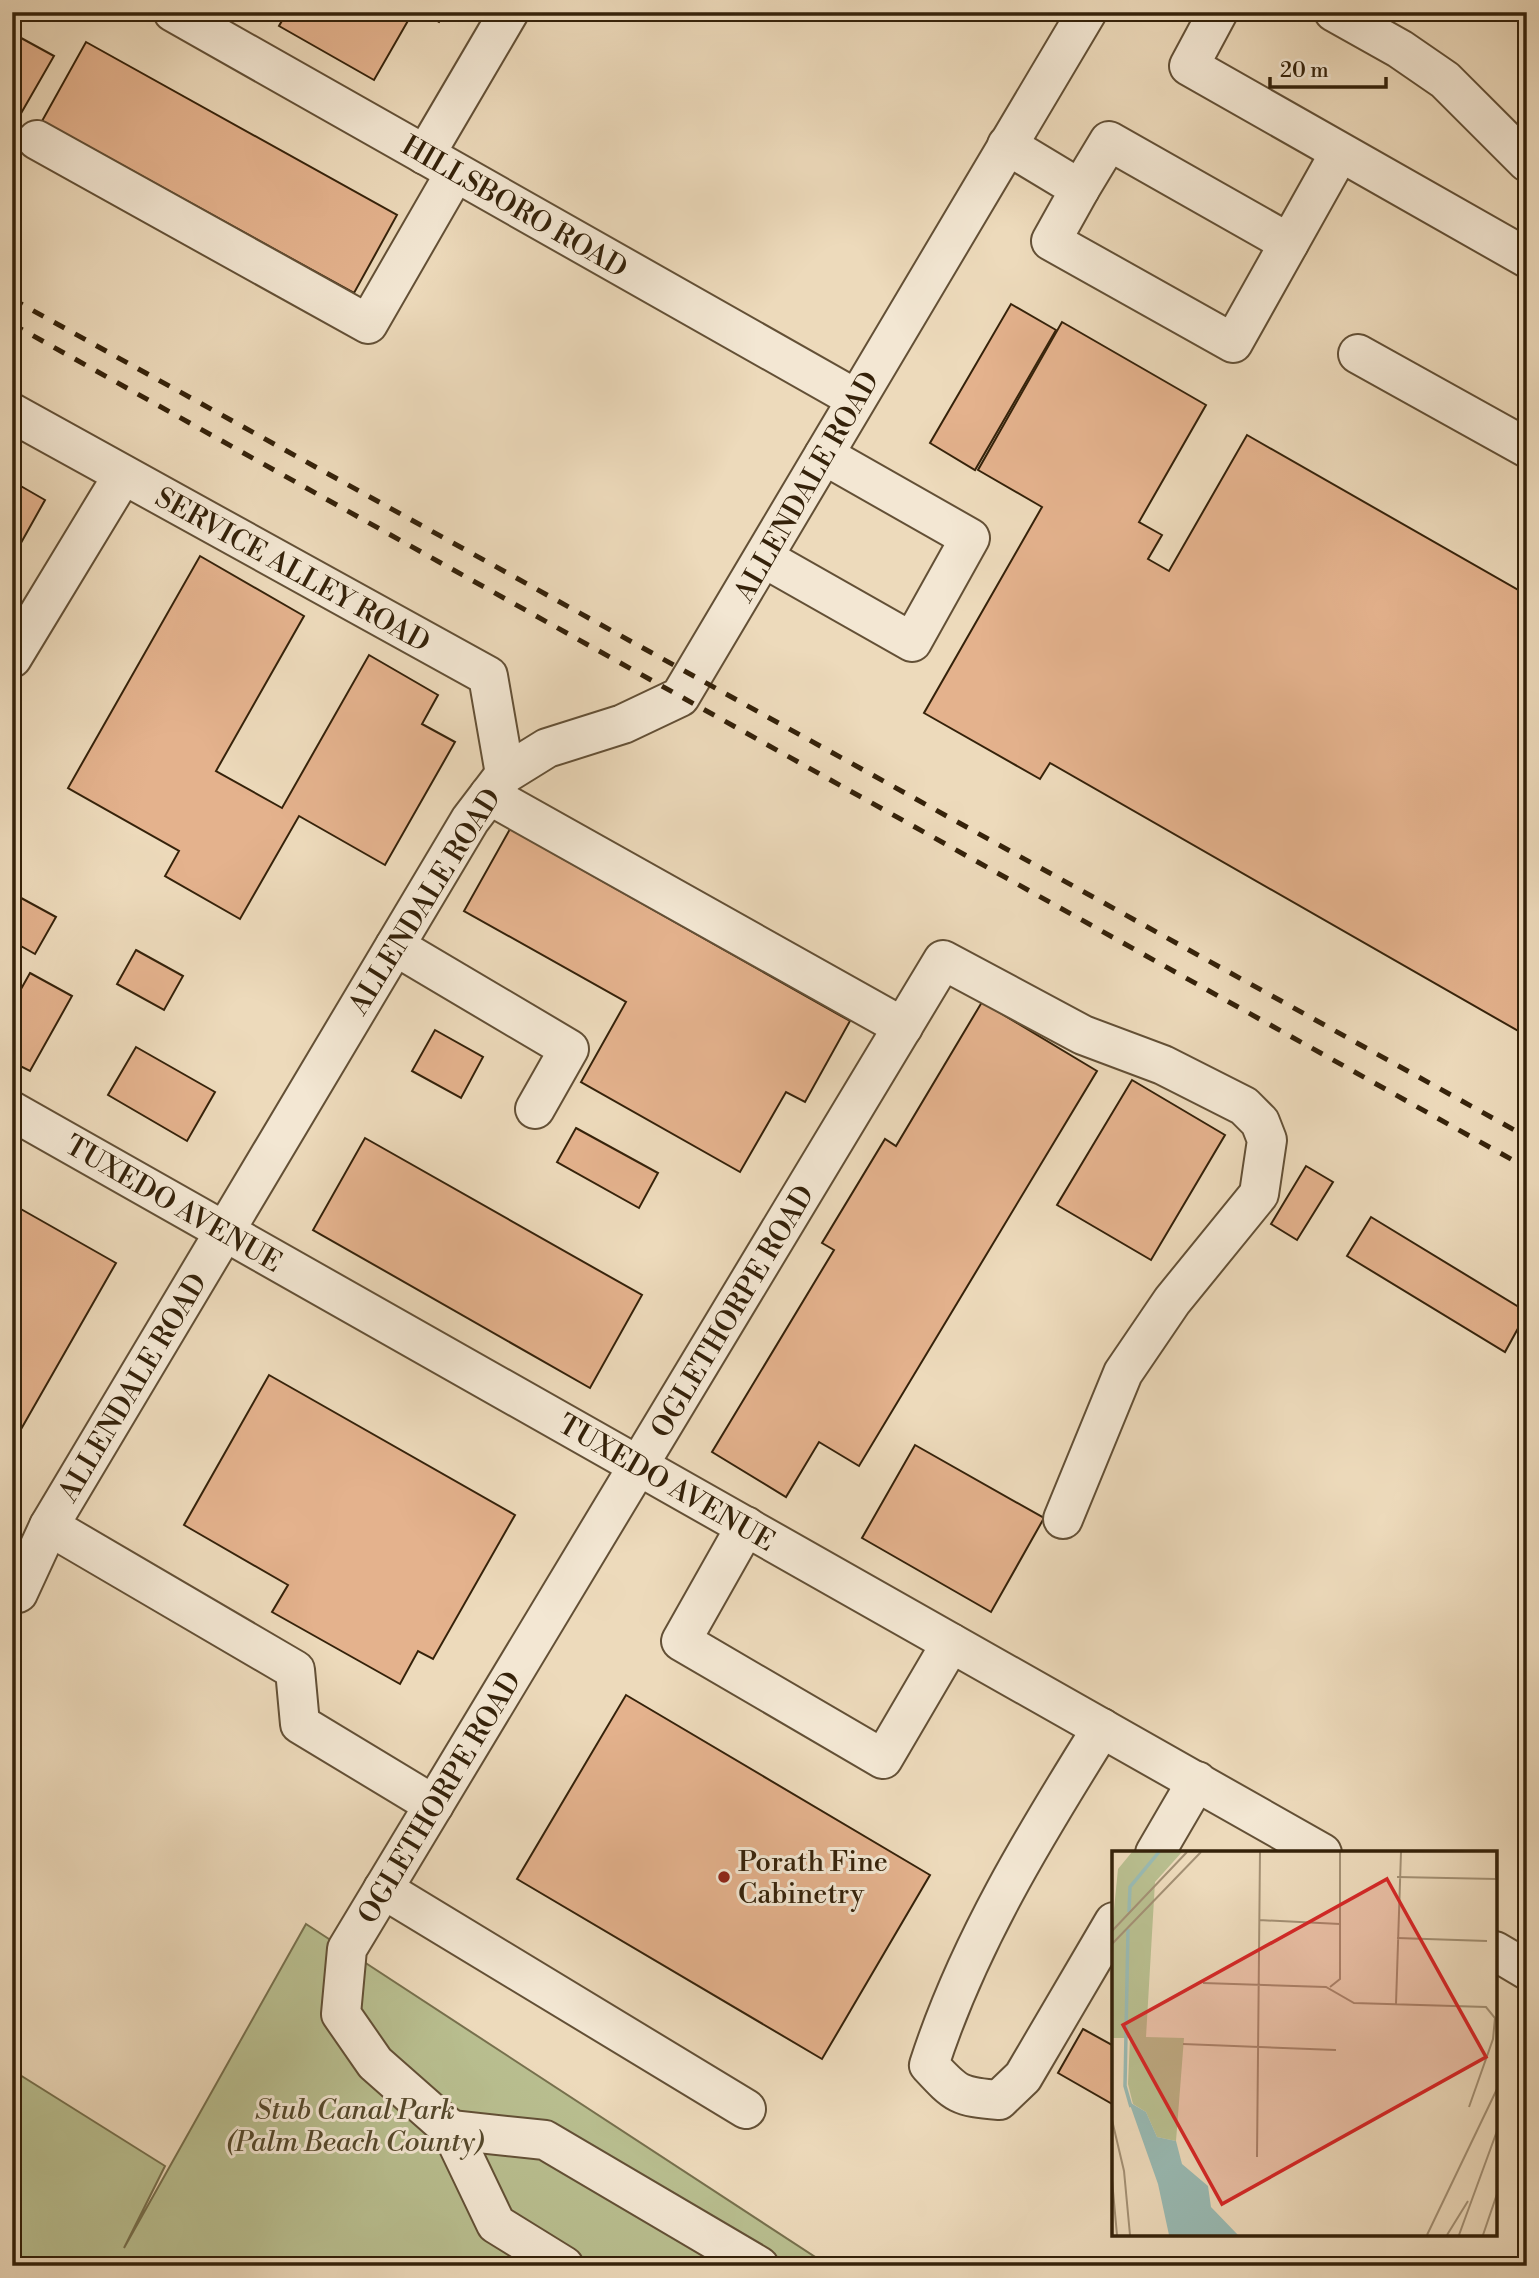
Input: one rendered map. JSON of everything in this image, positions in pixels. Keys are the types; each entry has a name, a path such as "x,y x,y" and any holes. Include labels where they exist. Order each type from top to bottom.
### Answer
{"street":[{"name":"HILLSBORO ROAD","path":"173,12 856,400"},
{"path":"37,141 368,324 509,12"},
{"name":"ALLENDALE ROAD","path":"15,1592 49,1526 223,1231 395,946 497,785 547,748 623,724 680,697 1087,12"},
{"path":"1218,12 1189,66 1339,154 1527,258"},
{"path":"1334,12 1400,49 1445,80 1527,162"},
{"path":"1289,243 1109,141 1051,241 1233,343 1339,154"},
{"path":"1007,145 1080,189"},
{"path":"1358,354 1527,448"},
{"name":"SERVICE ALLEY ROAD","path":"12,413 488,676 497,785"},
{"path":"764,558 912,642 970,538 824,455"},
{"path":"12,658 123,475"},
{"path":"497,785 903,1027"},
{"path":"395,946 569,1049 536,1109"},
{"name":"OGLETHORPE ROAD","path":"450,2130 375,2063 341,2014 347,1949 943,960 1083,1035 1163,1065 1244,1106 1260,1122 1268,1140 1259,1194 1172,1301 1123,1373 1063,1519"},
{"name":"TUXEDO AVENUE","path":"12,1111 1318,1851"},
{"path":"49,1526 295,1670 300,1724 434,1805"},
{"path":"746,1526 681,1641 883,1759 951,1643"},
{"path":"1102,1728 993,1911 945,2015 929,2065 953,2091 969,2098 999,2100 1023,2077 1112,1925"},
{"path":"1156,1851 1197,1782"},
{"path":"383,1889 746,2109"},
{"path":"1497,1952 1527,1970"},
{"path":"450,2130 496,2224 564,2266"},
{"path":"450,2130 545,2140 759,2266"}],"green space":[{"name":"Stub Canal Park (Palm Beach County)","path":"306,1924 829,2266 12,2266 12,2070 165,2166 124,2248"}],"building":[{"path":"287,12 413,12 374,80 279,26"},
{"path":"421,12 445,12 439,22"},
{"path":"12,33 54,56 12,129"},
{"path":"86,42 397,215 354,293 42,121"},
{"path":"1011,304 1056,330 975,470 930,443"},
{"path":"1062,322 1206,405 1139,522 1162,535 1148,559 1169,571 1247,435 1527,595 1527,1036 1050,763 1040,779 924,713 1042,507 978,470"},
{"path":"12,481 45,500 12,559"},
{"path":"200,556 304,616 216,771 282,808 369,655 438,695 422,724 455,742 385,865 299,816 240,919 165,876 179,851 68,788"},
{"path":"510,829 850,1021 805,1102 786,1092 740,1172 581,1082 626,1002 464,911"},
{"path":"12,893 56,917 35,954 12,941"},
{"path":"136,950 183,976 164,1010 117,984"},
{"path":"30,973 72,996 30,1071 12,1062 12,1005"},
{"path":"982,1002 1097,1071 859,1466 819,1442 786,1497 712,1452 834,1250 822,1243 885,1139 896,1146"},
{"path":"435,1030 483,1057 461,1098 412,1071"},
{"path":"136,1047 215,1092 187,1141 108,1095"},
{"path":"1132,1080 1225,1135 1151,1260 1057,1205"},
{"path":"576,1128 658,1173 639,1208 557,1162"},
{"path":"365,1138 642,1295 590,1388 313,1230"},
{"path":"1306,1166 1333,1182 1297,1240 1271,1224"},
{"path":"12,1204 116,1263 12,1445"},
{"path":"1371,1217 1527,1312 1505,1352 1347,1256"},
{"path":"269,1375 515,1515 433,1659 418,1651 400,1684 272,1612 288,1585 184,1525"},
{"path":"915,1445 1044,1518 991,1612 862,1538"},
{"name":"Porath Fine Cabinetry","path":"626,1695 930,1875 822,2059 517,1879"},
{"path":"1083,2029 1112,2045 1112,2104 1058,2073"}],"railway":[{"path":"12,299 1527,1137"},
{"path":"12,324 1527,1168"}],"place":[{"name":"Porath Fine Cabinetry","path":"724,1877"}]}
